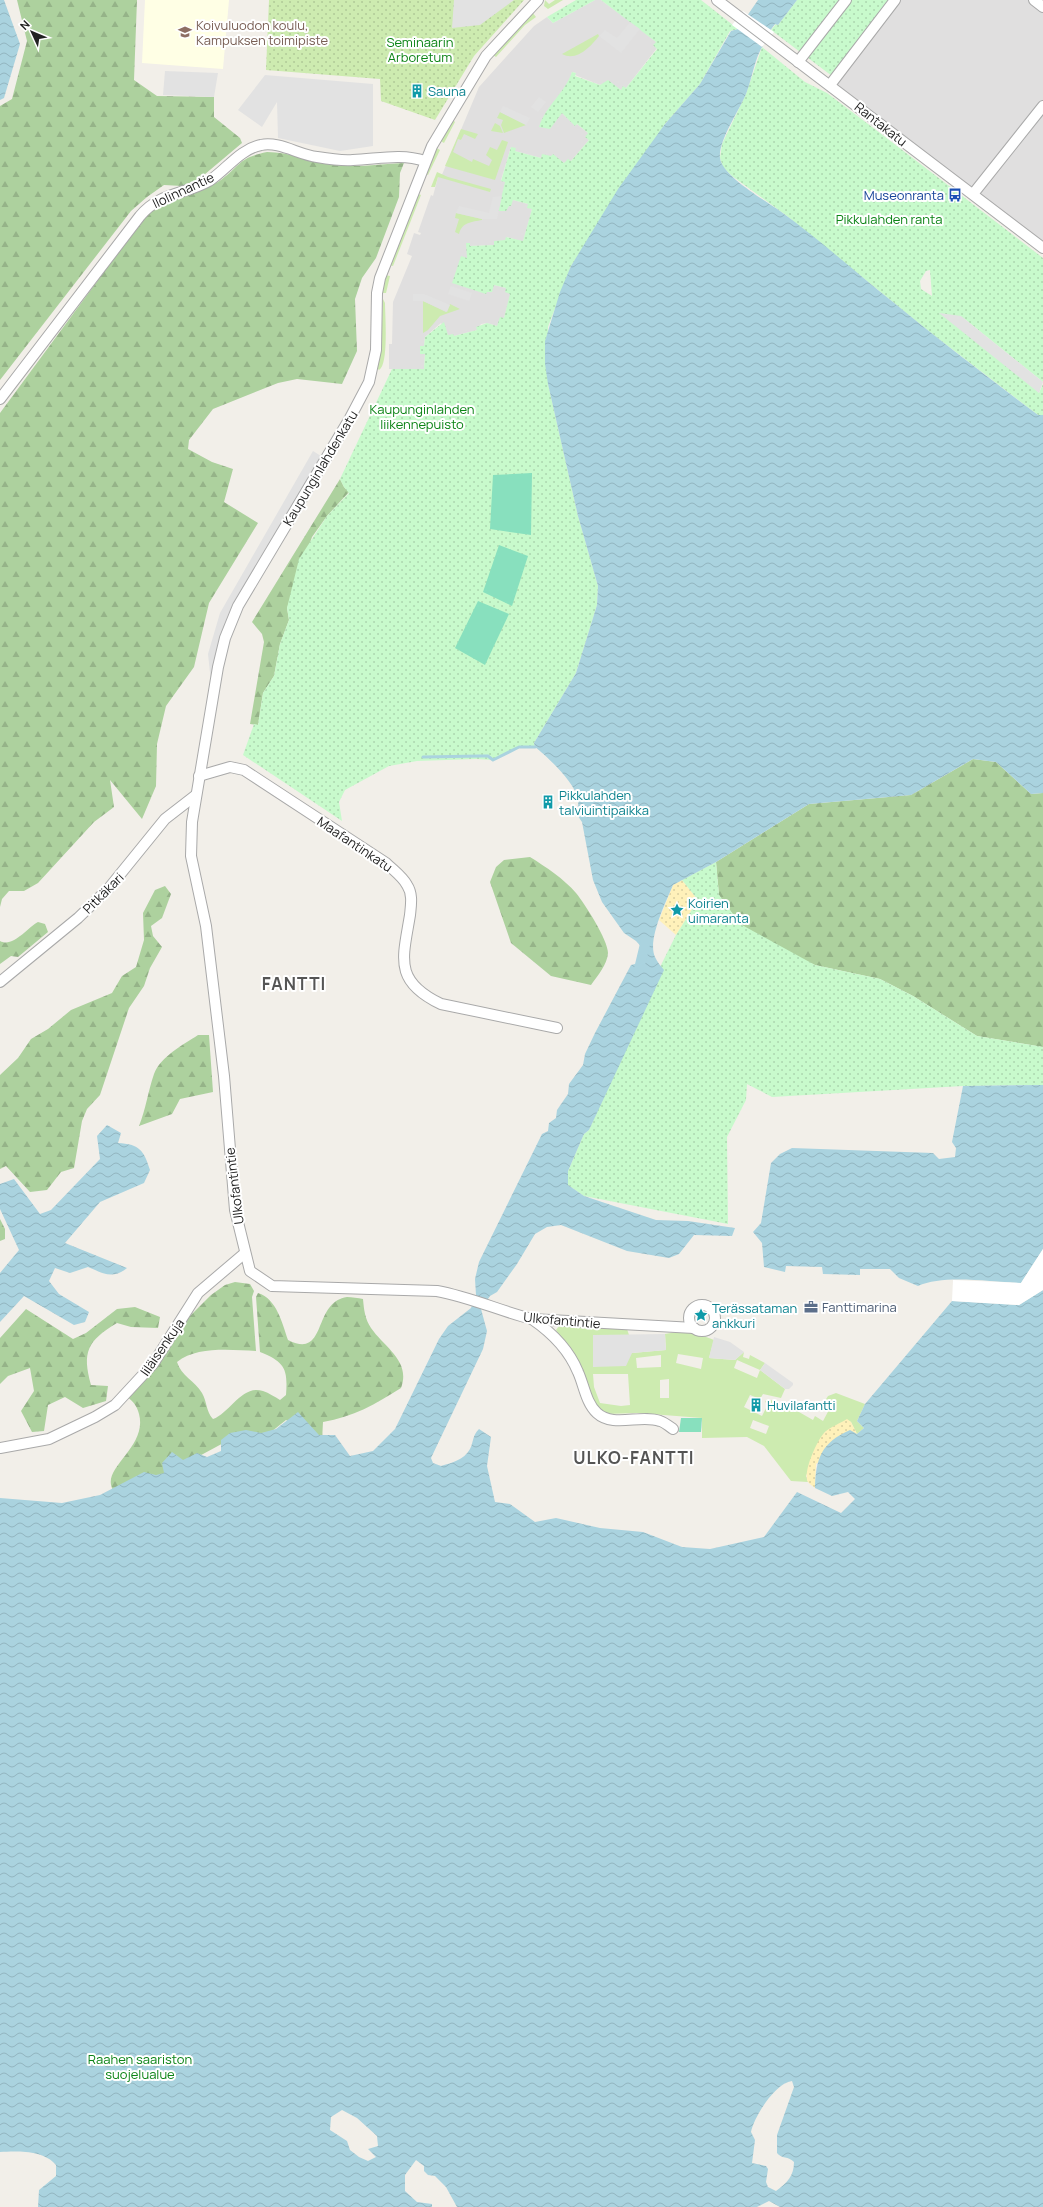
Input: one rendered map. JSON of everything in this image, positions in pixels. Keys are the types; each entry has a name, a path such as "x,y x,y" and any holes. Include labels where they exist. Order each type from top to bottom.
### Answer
{"street":[{"name":"Kaupunginlahdenkatu","path":"200,776 218,667 231,620 369,382 376,350 377,293 380,278 425,161 432,146 486,56 538,0"},
{"name":"Rantakatu","path":"717,0 1043,248"},
{"path":"798,62 846,0"},
{"path":"830,85 895,0"},
{"path":"1034,0 1043,7"},
{"path":"973,194 1043,106"},
{"name":"Ilolinnantie","path":"0,399 140,216 159,199 189,190 208,181 247,151 261,145 271,144 314,157 331,159 354,160 403,156 425,161"},
{"name":"Maafantinkatu","path":"200,776 230,767 244,770 386,863 401,876 408,885 412,904 403,959 404,969 408,979 427,996 441,1004 557,1028"},
{"name":"Ulkofantintie","path":"200,776 192,822 191,856 206,926 209,963 224,1076 235,1210 250,1271 272,1286 437,1292 463,1296 486,1305 532,1319 633,1325 664,1325 694,1328 701,1331 710,1328 715,1317 712,1309 705,1305 696,1306 690,1312 674,1322 664,1325"},
{"name":"Pitkäkari","path":"0,982 72,922 109,888 165,819 196,795"},
{"name":"Iiläisenkuja","path":"0,1448 49,1439 95,1417 115,1405 153,1364 198,1293 245,1253"},
{"path":"690,1312 689,1320 694,1328"},
{"path":"532,1319 550,1331 565,1351 578,1370 589,1402 597,1413 605,1419 660,1420 673,1429"}],"shaded area":[{"name":"Koivuluodon koulu, Kampuksen toimipiste","path":"145,0 229,0 223,69 142,63"},
{"path":"454,0 514,0 480,25 452,28"},
{"path":"595,0 601,0 640,29 656,42 657,48 626,88 621,90 605,83 600,85 575,75 576,73 572,72 562,113 575,125 577,124 588,133 589,140 571,161 564,163 551,156 541,158 515,151 511,147 501,180 505,181 507,208 513,200 528,204 532,209 523,242 507,237 506,240 495,245 470,246 466,243 490,291 494,285 506,288 511,294 504,318 497,326 487,323 481,324 477,330 454,336 448,335 441,323 425,337 424,346 420,346 425,354 424,369 389,369 389,344 392,344 393,302 412,256 407,254 414,233 420,235 421,233 418,232 431,195 433,196 438,177 441,177 479,87 534,26 547,17 553,23"},
{"path":"890,0 1043,0 1043,245 835,85"},
{"path":"630,22 640,29 621,53 599,36 605,30 617,38"},
{"path":"165,71 218,73 214,97 163,95"},
{"path":"265,75 373,84 373,146 340,151 278,138 277,102 262,127 238,110"},
{"path":"539,97 546,102 538,112 531,107"},
{"path":"503,106 530,118 526,125 500,112"},
{"path":"502,196 497,219 482,219 456,213 459,206 489,213 493,197"},
{"path":"451,286 472,293 469,301 448,294"},
{"path":"413,294 424,294 450,305 447,312 423,301 413,301"},
{"path":"939,313 961,316 1043,382 1039,393"},
{"path":"313,451 321,456 228,615 218,646 211,682 208,654 220,613"},
{"path":"665,1334 666,1350 632,1353 626,1366 593,1367 593,1335"},
{"path":"714,1337 730,1342 744,1352 735,1360 709,1358"},
{"path":"765,1363 793,1383 793,1385 789,1389 785,1389 760,1370"}],"green space":[{"path":"17,0 137,0 134,80 157,96 214,97 214,117 240,138 242,143 198,180 182,186 164,185 131,211 0,380 0,106 12,99 27,41"},
{"name":"Seminaarin Arboretum","path":"269,0 524,0 474,56 435,120 381,101 380,79 266,70"},
{"path":"545,0 549,4 555,0 563,0 548,9 544,6"},
{"path":"576,0 595,0 553,23 547,17"},
{"name":"Kaupunginlahden liikennepuisto","path":"601,0 701,0 738,29 730,31 700,84 665,124 571,266 548,327 548,384 578,516 598,586 597,605 576,673 534,743 535,747 519,747 493,760 476,759 417,761 389,766 345,790 339,802 342,821 243,755 254,724 258,725 263,693 274,676 280,644 289,620 287,608 299,559 327,516 349,493 340,479 392,369 424,369 425,354 420,354 420,346 424,346 425,337 444,322 448,335 453,334 454,336 477,330 476,327 487,323 497,326 500,317 504,318 510,294 505,292 506,288 494,285 492,292 487,292 486,294 452,283 461,256 467,258 466,243 470,243 470,246 494,245 494,241 505,240 506,237 523,241 532,209 527,208 528,204 513,200 511,206 509,206 506,211 498,211 505,182 501,181 511,147 516,148 515,151 541,158 542,154 551,156 553,154 564,163 568,159 571,161 589,140 585,137 588,133 577,124 575,126 562,113 550,129 539,127 546,112 565,86 572,72 576,73 575,76 600,85 608,80 621,90 623,86 626,88 657,49 653,45 656,42"},
{"path":"797,0 890,0 832,76 771,30 776,24 778,25"},
{"path":"532,12 536,17 525,25 496,57 493,55"},
{"path":"598,34 599,36 596,40 583,52 573,56 562,54"},
{"name":"Pikkulahden ranta","path":"762,47 805,82 827,93 1043,258 1043,382 961,316 1039,393 1043,384 1043,415 1038,415 931,333 787,216 732,176 723,167 720,158 722,144 746,94","holes":["930,270 932,296 921,289 920,281 926,271"]},
{"path":"500,112 526,125 504,133 501,125 503,120 497,118"},
{"path":"452,119 455,122 444,143 439,140"},
{"path":"495,123 500,126 503,133 491,131"},
{"path":"461,129 478,134 475,139 464,134 461,140 458,139 453,152 472,162 473,159 489,166 492,160 486,155 490,147 497,150 502,140 508,142 495,180 445,166"},
{"path":"435,147 440,150 428,175 423,173"},
{"path":"275,152 325,164 342,166 404,163 400,173 399,197 376,258 362,278 355,299 357,351 342,384 297,379 278,383 213,409 189,440 188,449 212,462 233,469 224,502 258,523 209,603 194,667 166,706 157,744 156,786 142,819 110,780 114,807 94,822 38,883 24,891 9,891 2,899 0,907 0,413 149,211 166,202 201,190 218,182 244,160 257,154"},
{"path":"437,172 448,177 491,189 490,192 438,177 435,187 431,187"},
{"path":"416,193 421,195 393,266 388,265"},
{"path":"456,213 482,220 465,225 460,230 459,234 455,232 459,219 455,218"},
{"path":"385,275 390,276 386,293 381,293"},
{"path":"383,299 385,303 386,328 385,350 382,366 379,370 377,368 381,351"},
{"path":"423,301 446,312 450,304 460,309 440,316 428,330 423,333"},
{"path":"532,473 531,535 490,529 493,475"},
{"path":"340,479 344,487 349,492 327,516 312,537 287,608 289,620 280,644 274,676 263,693 258,725 250,724 264,642 262,634 252,622"},
{"path":"499,545 528,556 512,606 483,592"},
{"path":"478,601 509,614 485,665 455,648"},
{"path":"973,759 996,762 1031,794 1043,793 1043,1047 977,1036 913,996 880,979 815,965 782,950 740,924 719,895 716,862 809,804 911,795"},
{"path":"530,857 566,883 576,893 585,905 600,931 608,953 602,970 591,985 551,976 511,943 490,882 496,867 504,860"},
{"path":"716,862 719,895 740,924 815,965 880,979 913,996 977,1036 1043,1047 1043,1085 963,1086 772,1097 747,1084 746,1100 727,1137 728,1224 584,1196 568,1185 568,1171 584,1134 589,1130 662,963 676,935 698,900 682,880"},
{"path":"165,886 171,894 162,918 151,926 153,936 162,947 150,968 144,986 129,1008 100,1095 87,1109 82,1121 74,1168 61,1172 47,1190 30,1192 6,1166 0,1169 0,1075 18,1058 31,1039 48,1029 71,1010 112,993 122,976 136,967 144,940 143,913 155,890"},
{"path":"38,922 45,924 48,932 18,957 11,956 0,964 0,941 10,942 15,940"},
{"path":"198,1035 209,1035 213,1092 180,1099 172,1114 139,1126 152,1080 157,1068 167,1056"},
{"path":"0,1219 5,1229 5,1239 0,1241"},
{"path":"235,1282 250,1284 254,1291 252,1297 256,1351 204,1351 194,1353 177,1362 185,1375 202,1393 209,1413 213,1419 219,1416 242,1395 249,1392 256,1390 263,1391 280,1400 286,1395 285,1373 280,1363 260,1352 256,1297 258,1293 270,1300 278,1312 288,1340 301,1344 309,1342 315,1337 323,1318 336,1301 347,1297 363,1299 365,1314 369,1325 400,1362 403,1378 401,1388 364,1409 344,1417 323,1422 322,1441 329,1437 335,1441 314,1446 308,1444 303,1441 292,1424 286,1420 266,1436 260,1437 249,1434 233,1438 156,1478 125,1489 113,1490 111,1482 113,1474 137,1437 140,1426 137,1409 133,1402 127,1397 150,1374 180,1326 211,1295 225,1285"},
{"path":"135,1307 160,1317 158,1328 131,1327 117,1323 99,1336 89,1348 87,1364 91,1385 108,1386 106,1401 83,1408 65,1397 48,1405 44,1431 32,1432 21,1411 34,1391 30,1368 8,1376 0,1384 0,1338 26,1309 73,1339 86,1333 117,1309"},
{"path":"559,1326 627,1329 629,1335 593,1335 593,1367 632,1353 666,1350 665,1334 684,1332 702,1336 714,1340 709,1358 735,1360 744,1352 743,1357 749,1359 750,1355 765,1363 760,1370 785,1389 781,1398 763,1394 760,1399 750,1395 744,1407 762,1416 768,1404 765,1402 767,1399 785,1404 813,1420 815,1416 823,1421 830,1408 823,1404 828,1396 836,1393 865,1404 857,1421 864,1428 857,1434 851,1422 847,1420 825,1432 806,1476 808,1482 791,1481 764,1446 747,1437 702,1438 702,1418 638,1413 606,1414 591,1399 583,1370 556,1330","holes":["678,1354 703,1358 701,1369 676,1363","661,1355 661,1367 637,1368 636,1358","737,1360 760,1370 757,1378 734,1368","593,1374 628,1374 630,1405 621,1406 600,1403 594,1387","669,1379 669,1398 660,1398 660,1380","753,1420 769,1426 766,1434 750,1428"]},
{"path":"681,1418 702,1418 701,1432 679,1432"}],"sand":[{"name":"Koirien uimaranta","path":"682,880 698,900 676,935 659,920 673,885"},
{"path":"847,1419 851,1422 857,1434 816,1464 815,1488 809,1483 807,1471 815,1448 825,1432"}],"water":[{"path":"0,0 4,0 20,44 4,98 0,100"},
{"path":"758,0 797,0 778,25 775,24 764,39 766,41 756,60 746,94 722,143 720,158 728,172 746,188 809,233 911,317 965,359 1038,415 1043,415 1043,793 1031,794 996,762 973,759 911,795 809,804 716,862 673,885 658,921 653,941 655,957 664,970 589,1130 584,1134 568,1171 568,1185 584,1196 656,1220 688,1221 735,1228 732,1236 694,1235 679,1254 669,1258 627,1251 561,1225 547,1227 535,1234 517,1264 497,1292 490,1296 481,1309 487,1331 483,1349 431,1458 433,1463 441,1466 461,1458 470,1449 474,1436 479,1429 491,1437 487,1466 495,1502 510,1504 535,1522 556,1518 600,1528 643,1532 682,1547 710,1549 764,1537 797,1492 841,1513 855,1499 848,1492 832,1496 815,1488 817,1468 822,1453 832,1440 840,1435 850,1430 857,1434 864,1428 857,1421 865,1404 952,1301 1019,1305 1043,1290 1043,2207 780,2207 769,2201 757,2207 457,2207 446,2187 435,2176 428,2175 424,2171 424,2166 416,2160 405,2175 405,2191 417,2202 432,2204 432,2207 38,2207 39,2190 56,2176 56,2165 45,2156 30,2152 0,2152 0,1498 62,1503 100,1495 144,1472 156,1475 164,1473 162,1463 172,1452 183,1460 197,1453 207,1457 221,1451 221,1440 230,1433 246,1430 261,1433 276,1429 298,1412 319,1435 335,1435 350,1456 373,1451 395,1429 439,1339 448,1326 471,1308 476,1295 475,1279 479,1262 542,1134 548,1131 549,1123 556,1118 557,1110 568,1094 569,1084 583,1065 585,1054 595,1033 631,965 639,963 645,951 636,941 624,933 602,902 593,880 582,822 577,814 578,799 576,793 567,778 535,747 534,743 576,673 597,605 598,586 578,516 548,384 545,364 545,341 560,292 571,266 618,189 665,124 700,84 731,31 738,29","holes":["792,2081 794,2087 777,2135 777,2153 792,2160 794,2162 794,2167 789,2179 776,2191 768,2187 766,2182 768,2169 766,2166 752,2163 755,2140 751,2132 756,2118 772,2094 785,2083","342,2110 357,2118 377,2136 378,2146 368,2149 376,2157 368,2161 359,2157 350,2150 347,2141 330,2130 331,2117"]},
{"path":"1043,1085 1043,1249 1021,1283 982,1280 941,1280 928,1282 918,1286 899,1278 890,1269 860,1269 860,1275 823,1274 822,1267 786,1266 785,1272 764,1267 762,1243 753,1232 761,1223 771,1163 780,1154 792,1148 933,1153 939,1159 955,1157 956,1148 952,1142 963,1086"},
{"path":"107,1125 121,1133 118,1143 131,1145 140,1149 150,1170 144,1183 100,1202 65,1243 127,1268 122,1272 112,1275 88,1267 70,1273 55,1268 49,1281 59,1294 89,1312 85,1322 74,1325 24,1296 0,1322 0,1273 19,1250 0,1209 0,1184 14,1179 40,1214 51,1210 100,1159 97,1136"}],"pier":[{"path":"743,11 774,32 762,47 732,25"},
{"path":"1043,1249 1043,1290 1019,1305 952,1301 953,1280 1021,1283"}],"waterway":[{"path":"423,757 488,756 493,760 519,747 535,747"},
{"path":"639,969 646,940"}],"place":[{"name":"Koivuluodon koulu, Kampuksen toimipiste","path":"185,32"},
{"name":"Sauna","path":"417,91"},
{"name":"Museonranta","path":"955,195"},
{"name":"Pikkulahden talviuintipaikka","path":"548,802"},
{"name":"Koirien uimaranta","path":"677,910"},
{"name":"Fanttimarina","path":"811,1307"},
{"name":"Terässataman ankkuri","path":"701,1315"},
{"name":"Huvilafantti","path":"756,1405"}],"district":[{"name":"FANTTI","path":"294,983"},
{"name":"ULKO-FANTTI","path":"634,1457"}],"park label":[{"name":"Raahen saariston suojelualue","path":"140,2066"}]}
